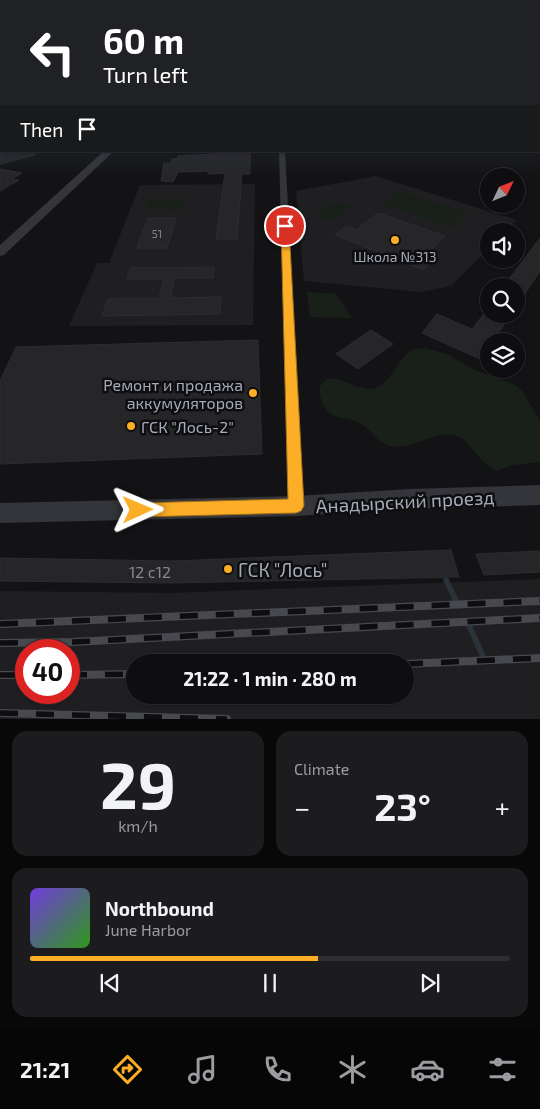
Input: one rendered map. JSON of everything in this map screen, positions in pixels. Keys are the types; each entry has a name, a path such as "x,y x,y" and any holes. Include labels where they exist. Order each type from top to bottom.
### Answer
{"street":[{"path":"0,252 109,152"},
{"path":"282,152 296,506"},
{"name":"Анадырский проезд","path":"0,513 296,506 410,499 540,495"}],"shaded area":[{"name":"Школа №313","path":"376,176 480,209 480,213 494,213 516,220 513,223 480,223 480,257 451,286 421,292 304,281 296,191"},
{"path":"255,184 253,325 69,326 97,263 109,263 140,185"},
{"path":"400,191 468,213 452,228 382,204"},
{"path":"149,199 185,199 181,210 144,209"},
{"path":"336,201 352,207 331,221 315,215"},
{"path":"307,292 336,294 352,318 310,317"},
{"path":"425,348 449,355 480,372 480,378 497,378 515,385 522,391 540,420 540,462 513,465 496,471 484,463 462,439 449,434 399,447 391,446 381,442 362,424 334,416 326,409 320,396 321,384 323,382 335,379 363,388 371,389 378,387 383,384 411,350"},
{"path":"540,579 540,719 0,719 0,591 171,593"}],"building":[{"path":"7,152 35,152 35,155 0,164 0,154"},
{"path":"250,152 250,174 242,174 237,239 216,239 225,173 208,174 208,171 178,172 173,182 161,181 164,163 172,163 172,159 178,159 178,156"},
{"path":"0,169 22,173 12,179 19,180 0,191"},
{"path":"378,213 445,236 425,256 434,259 423,270 335,235 347,226 356,230"},
{"path":"148,218 176,218 167,248 137,248"},
{"path":"540,238 540,271 525,294 525,278 510,278 518,268 525,268 525,258"},
{"path":"214,267 213,278 174,278 171,298 221,297 220,314 102,316 108,299 159,298 164,279 127,279 130,268"},
{"path":"437,314 472,329 480,319 480,323 505,323 498,333 480,333 480,359 422,333"},
{"path":"371,330 393,344 358,369 336,354"},
{"name":"ГСК \"Лось-2\"","path":"258,340 262,454 0,464 0,381 16,347"},
{"name":"ГСК \"Лось\"","path":"451,550 459,577 170,583 0,581 0,558 172,561"},
{"path":"540,551 540,572 484,575 476,554"}],"waterway":[{"path":"446,580 458,605"},
{"path":"467,621 485,661"}],"railway":[{"path":"0,624 540,601"},
{"path":"0,643 73,642 540,618"},
{"path":"414,664 540,658"},
{"path":"80,675 126,674"},
{"path":"0,675 15,675"},
{"path":"0,713 227,719"}],"place":[{"name":"Школа №313","path":"395,240"},
{"name":"Ремонт и продажа аккумуляторов","path":"253,393"},
{"name":"ГСК \"Лось-2\"","path":"131,426"},
{"name":"ГСК \"Лось\"","path":"228,569"}],"route":[{"path":"138,510 296,506 285,226"}]}
